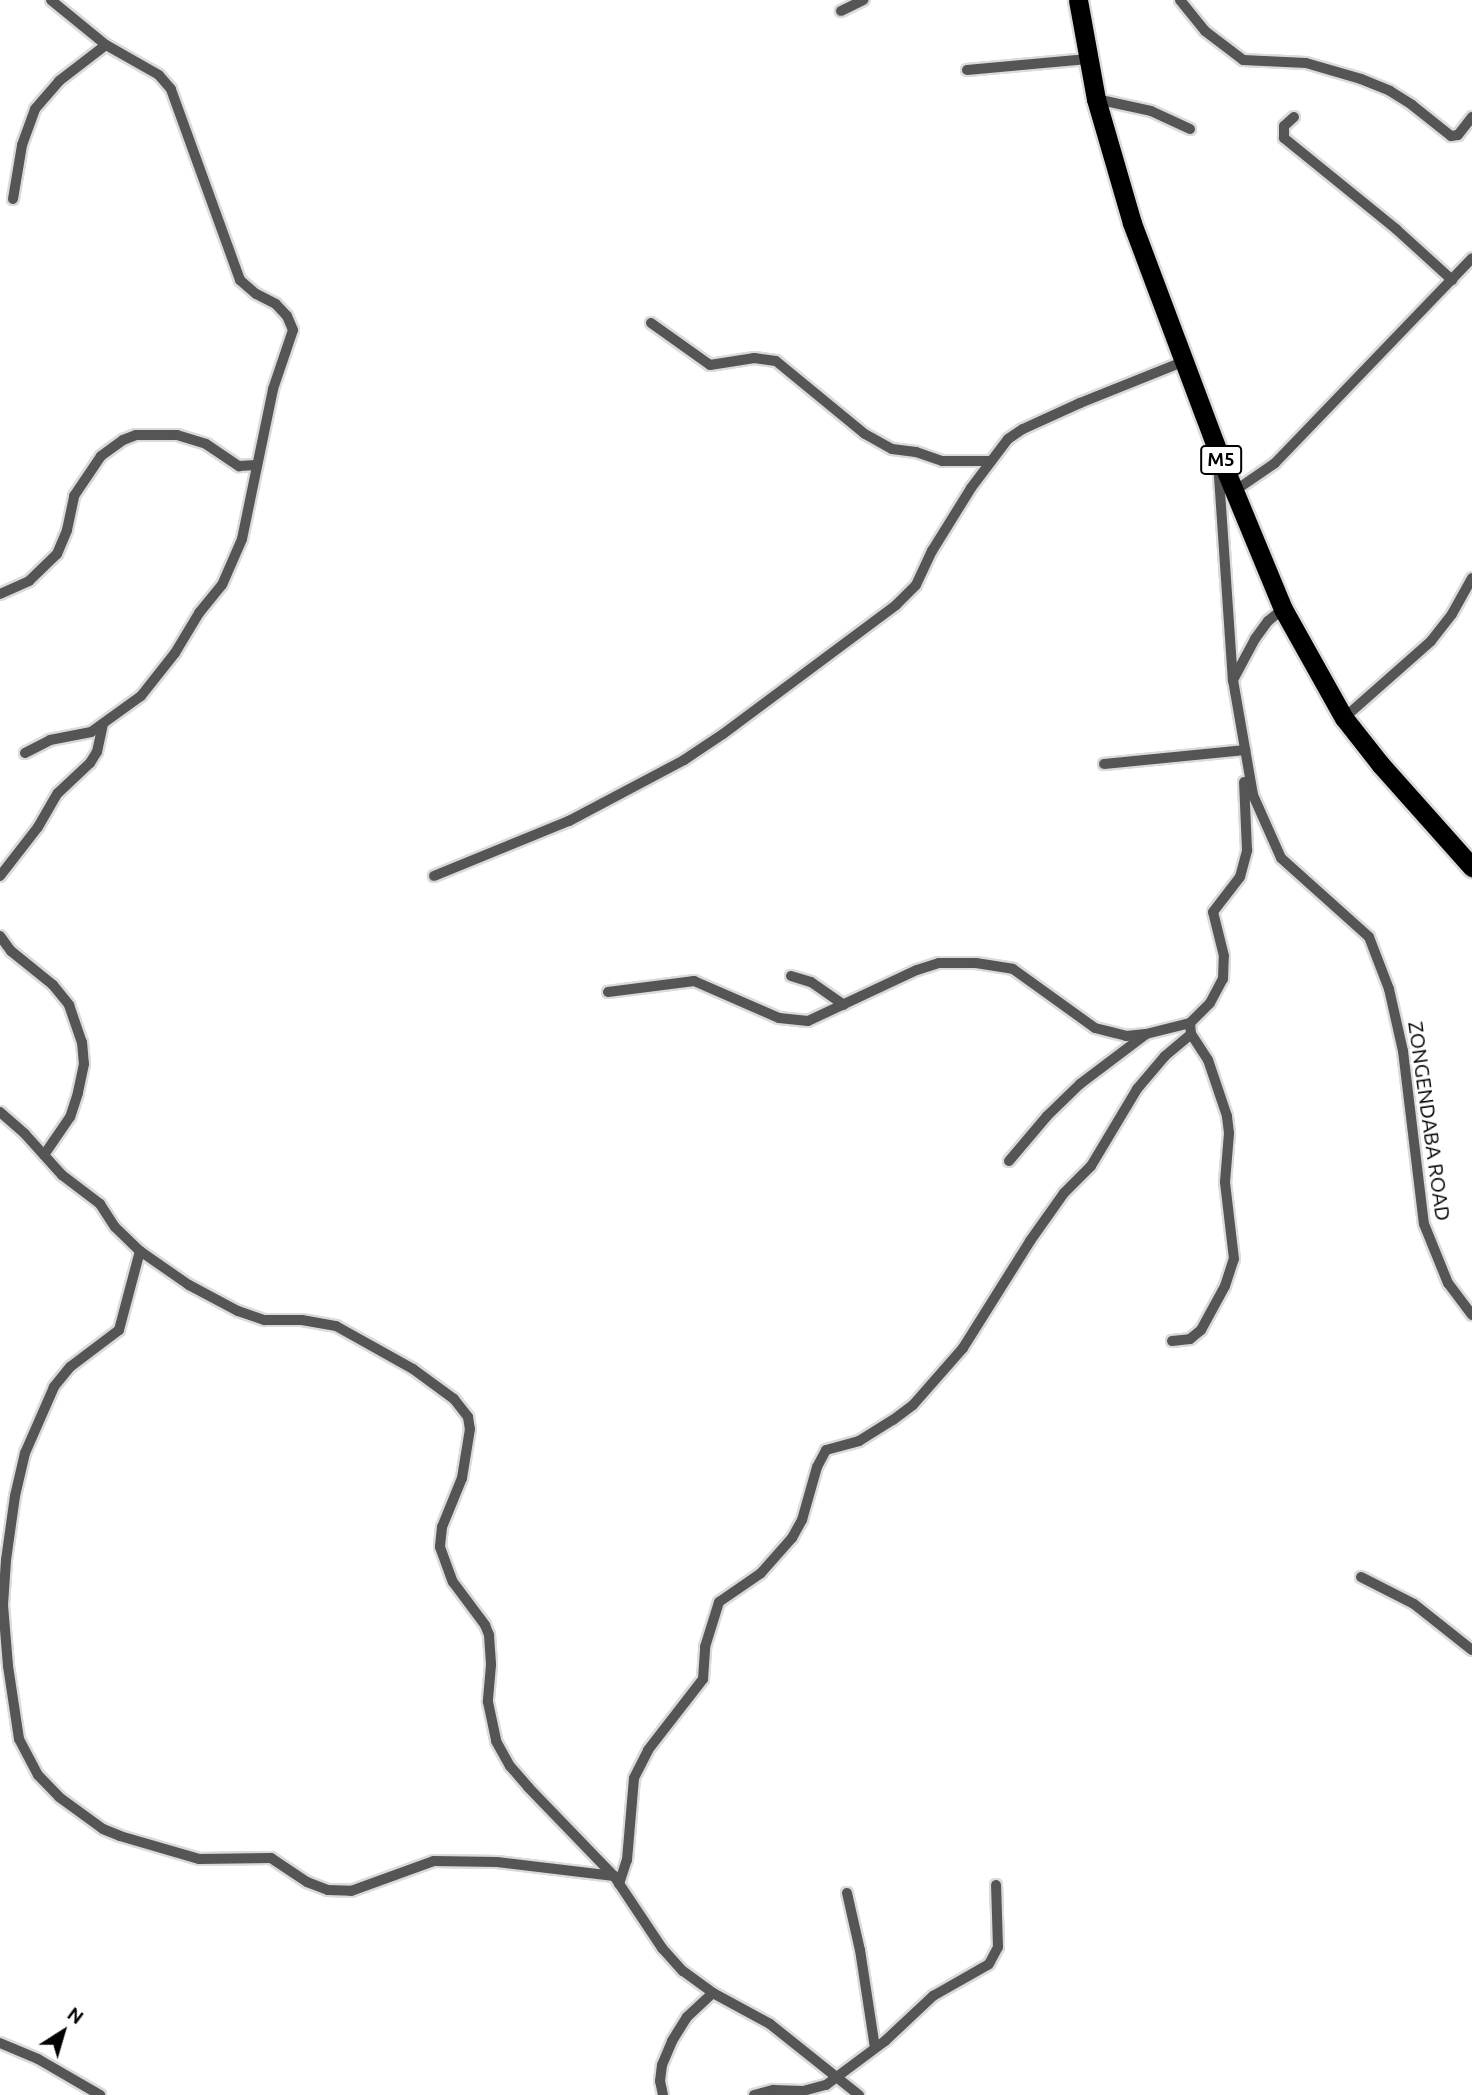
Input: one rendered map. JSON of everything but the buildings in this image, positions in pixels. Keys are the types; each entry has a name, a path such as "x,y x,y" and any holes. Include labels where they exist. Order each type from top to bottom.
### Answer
{"highway":[{"name":"M5","path":"1078,0 1096,99 1110,155 1132,223 1233,492 1283,609 1345,718 1381,765 1472,867"}],"street":[{"path":"25,753 50,740 91,732 152,683 175,653 201,609 222,585 242,539 273,389 293,330 288,316 276,304 256,294 240,280 171,89 153,71 106,45 51,0"},
{"path":"841,11 864,0"},
{"path":"1180,0 1205,31 1243,60 1306,63 1361,79 1412,104 1451,136 1458,135 1472,117"},
{"path":"13,199 22,145 35,109 59,81 106,45"},
{"path":"967,70 1087,59"},
{"path":"1096,99 1151,111 1190,129"},
{"path":"1294,117 1284,126 1284,138 1396,229 1452,280"},
{"path":"1233,492 1275,463 1472,258"},
{"path":"651,323 710,365 754,358 776,361 865,434 891,449 916,452 942,461 991,461"},
{"path":"434,876 569,821 684,760 732,728 896,605 916,585 932,551 1008,439 1023,429 1185,361"},
{"path":"0,594 29,581 57,554 67,530 74,496 101,456 123,439 136,435 177,435 206,444 239,466 256,465"},
{"name":"ZONGENDABA ROAD","path":"1218,453 1233,680 1252,795 1281,858 1368,937 1388,989 1403,1051 1424,1224 1448,1283 1472,1315"},
{"path":"1345,718 1431,641 1452,614 1472,578"},
{"path":"1233,680 1255,639 1268,621 1283,609"},
{"path":"0,876 38,827 58,793 90,763 97,752 103,724"},
{"path":"1104,764 1245,750"},
{"path":"617,1880 627,1860 634,1778 648,1750 703,1679 705,1647 719,1602 761,1573 792,1538 802,1520 817,1467 826,1450 859,1441 893,1420 913,1405 963,1348 1030,1241 1064,1193 1096,1159 1136,1089 1210,1003 1223,979 1224,956 1213,912 1240,877 1247,850 1243,776 1247,766"},
{"path":"0,936 10,951 53,985 69,1005 82,1042 84,1064 70,1117 44,1155"},
{"path":"608,992 694,981 792,1021 808,1021 917,970 939,964 976,962 1013,969 1095,1028 1126,1036 1191,1028"},
{"path":"791,976 811,982 844,1005"},
{"path":"1172,1341 1190,1339 1201,1330 1225,1286 1234,1259 1225,1182 1229,1133 1227,1116 1208,1060 1191,1028"},
{"path":"1009,1161 1058,1104 1146,1034"},
{"path":"0,1112 62,1175 100,1204 115,1227 140,1251 189,1285 238,1311 264,1320 302,1320 336,1326 436,1384 468,1417 470,1429 462,1478 442,1527 440,1547 453,1582 485,1625 489,1635 491,1665 488,1702 496,1741 510,1766 617,1880 662,1948 683,1971 713,1993 770,2024 859,2095"},
{"path":"140,1251 119,1330 70,1367 54,1387 25,1453 15,1496 6,1560 4,1605 8,1666 19,1740 38,1775 60,1797 103,1829 120,1836 199,1859 271,1858 306,1882 328,1890 351,1891 434,1861 497,1862 617,1880"},
{"path":"1361,1577 1414,1604 1472,1650"},
{"path":"754,2095 773,2090 803,2091 826,2085 908,2021 933,1996 989,1964 998,1947 996,1885"},
{"path":"846,1893 860,1950 875,2048"},
{"path":"663,2095 660,2081 662,2065 672,2041 687,2017 713,1993"},
{"path":"0,2043 46,2063 100,2095"}]}
